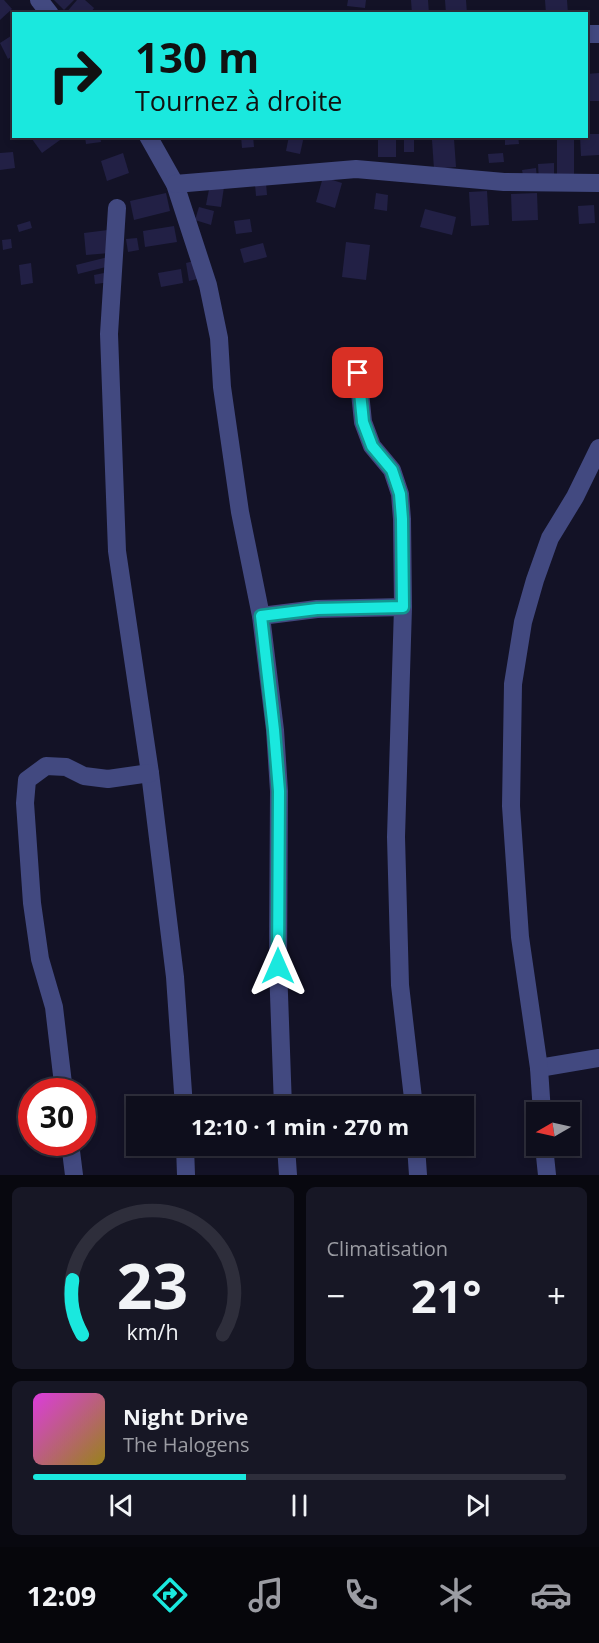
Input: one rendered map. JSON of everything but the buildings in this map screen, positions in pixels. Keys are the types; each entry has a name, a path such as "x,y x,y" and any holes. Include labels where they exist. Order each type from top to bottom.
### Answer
{"street":[{"path":"39,0 48,12"},
{"path":"149,138 175,184 208,285 219,338 222,387 240,512 261,616 279,791 278,966 282,1096"},
{"path":"175,184 356,169 504,182 599,183"},
{"path":"117,208 109,334 117,551 150,773 176,977 183,1096"},
{"path":"358,373 363,422 372,446 392,470 400,494 402,519 403,607 396,837 400,986 413,1096"},
{"path":"542,1102 540,1068 520,937 511,806 513,684 523,622 550,538 575,497 599,448"},
{"path":"261,616 317,609 403,607"},
{"path":"62,1078 54,1007 40,959 32,903 25,803 27,780 46,766 66,767 84,776 108,779 150,773"},
{"path":"540,1068 599,1058"},
{"path":"72,1156 74,1175"},
{"path":"185,1156 186,1175"},
{"path":"287,1156 288,1175"},
{"path":"417,1156 418,1175"},
{"path":"545,1156 548,1175"}],"route":[{"path":"278,966 279,791 261,616 317,609 403,607 400,494 392,470 372,446 363,422 358,373"}]}
